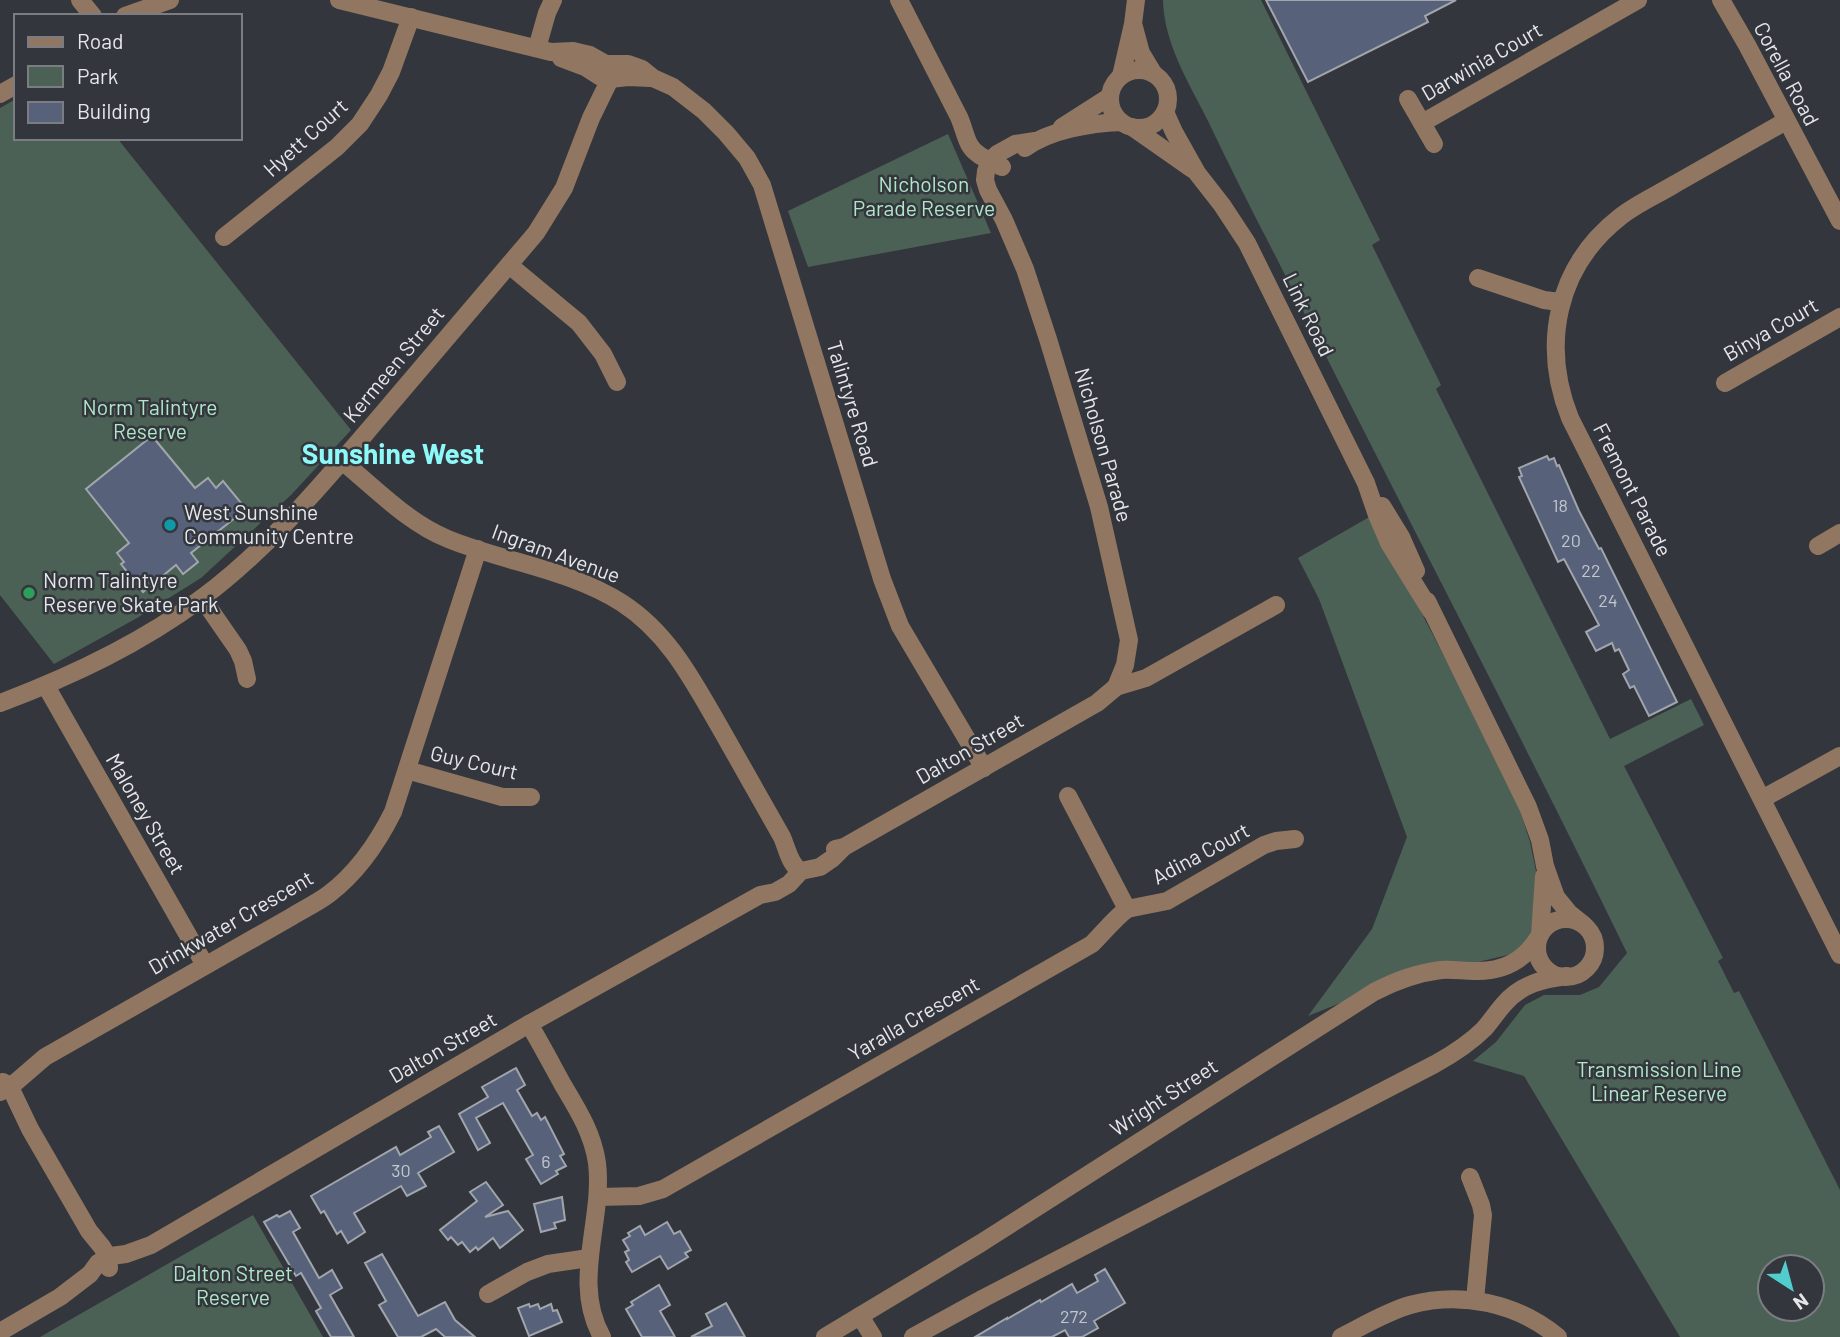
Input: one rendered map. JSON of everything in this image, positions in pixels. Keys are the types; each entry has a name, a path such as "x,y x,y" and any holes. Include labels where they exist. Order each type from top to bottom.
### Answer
{"street":[{"path":"78,0 91,14"},
{"name":"Talintyre Road","path":"339,0 544,50 573,51 590,55 605,73 628,64 642,69 653,78 673,87 704,111 747,158 762,185 882,579 900,626 984,768"},
{"path":"544,50 547,13 554,0"},
{"path":"900,0 965,130 968,143 981,157 995,162 1011,157 1110,97"},
{"path":"1121,76 1136,0"},
{"name":"Darwinia Court","path":"1422,123 1638,0"},
{"name":"Corella Road","path":"1707,0 1733,22"},
{"name":"Corella Road","path":"1721,0 1840,221"},
{"path":"131,14 167,1"},
{"path":"148,14 167,1"},
{"name":"Hyett Court","path":"224,237 337,147 360,124 391,72 411,17"},
{"path":"1043,138 1098,123 1141,128 1159,120 1168,103 1168,94 1141,52 1133,24"},
{"path":"1126,125 1114,115 1110,106 1115,82 1121,76 1136,70 1153,73"},
{"name":"Kermeen Street","path":"0,703 84,669 146,635 202,597 250,558 295,515 536,233 564,188 605,73"},
{"name":"Darwinia Court","path":"1408,99 1434,144"},
{"name":"Link Road","path":"1165,111 1198,173 1247,243 1367,483 1401,537 1431,611 1528,807 1559,903 1584,925"},
{"name":"Fremont Parade","path":"1786,121 1621,216 1590,246 1578,262 1560,302 1555,335 1556,372 1561,396 1570,418 1840,955"},
{"name":"Link Road","path":"1126,125 1198,173"},
{"name":"Nicholson Parade","path":"995,162 1004,220 1025,269 1099,507 1129,640 1125,665 1116,687"},
{"path":"509,265 579,323 603,354 617,382"},
{"path":"1478,278 1544,300 1560,302"},
{"name":"Binya Court","path":"1725,383 1840,317"},
{"name":"Ingram Avenue","path":"342,461 412,519 447,539 579,582 622,603 646,621 666,641 686,668 798,865"},
{"path":"1818,546 1840,533"},
{"name":"Drinkwater Crescent","path":"3,1087 32,1062 329,894 355,870 379,839 393,812 478,549"},
{"path":"202,597 238,650 247,679"},
{"name":"Dalton Street","path":"0,1332 60,1297 83,1290 106,1263 132,1262 151,1245 529,1024 760,895 768,885 798,865 829,850 844,847 1097,703 1116,687 1146,678 1276,606"},
{"name":"Maloney Street","path":"46,686 205,965"},
{"path":"1762,799 1840,756"},
{"name":"Guy Court","path":"407,770 502,797 531,797"},
{"path":"1068,796 1127,909"},
{"name":"Adina Court","path":"1127,909 1167,901 1264,845 1295,839"},
{"name":"Link Road","path":"1539,937 1545,866"},
{"name":"Yaralla Crescent","path":"598,1197 639,1196 663,1189 686,1177 1092,944 1127,909"},
{"path":"913,1337 1435,1064 1471,1041 1520,990 1542,980 1567,976 1582,971 1592,959 1594,943 1591,933 1575,920 1559,919 1546,927 1539,937 1537,952 1543,965 1553,974 1567,976"},
{"name":"Wright Street","path":"825,1337 981,1243 1374,992 1418,974 1444,970 1486,971 1504,968 1524,956 1539,937"},
{"path":"529,1024 584,1121 593,1142 598,1197 589,1258 589,1292 595,1325 602,1337"},
{"path":"3,1087 89,1231 102,1247 106,1263"},
{"path":"1470,1177 1483,1215 1475,1300"},
{"path":"488,1294 527,1272 548,1264 589,1258"},
{"path":"1341,1337 1408,1306 1442,1299 1475,1300 1501,1306 1535,1321 1558,1337"},
{"path":"860,1316 873,1337"}],"green space":[{"name":"Transmission Line Linear Reserve","path":"1163,0 1261,0 1380,240 1372,245 1441,385 1436,389 1610,739 1691,699 1704,725 1624,766 1723,958 1718,961 1734,993 1739,991 1840,1190 1840,1337 1680,1337 1524,1076 1473,1061 1496,1042 1525,1005 1544,995 1580,995 1599,987 1627,953 1249,205 1185,76 1168,31"},
{"name":"Norm Talintyre Reserve","path":"14,100 14,140 119,140 351,430 291,495 201,578 137,618 54,664 0,595 0,108"},
{"name":"Nicholson Parade Reserve","path":"948,134 991,233 808,267 788,211"},
{"path":"1371,516 1518,804 1536,871 1533,932 1527,942 1512,954 1478,962 1443,962 1308,1016 1372,929 1407,837 1319,599 1298,558"},
{"name":"Dalton Street Reserve","path":"253,1215 323,1337 40,1337"}],"building":[{"path":"1266,0 1456,0 1425,16 1428,22 1308,82"},
{"name":"West Sunshine Community Centre","path":"152,436 195,488 208,478 216,488 223,481 246,509 191,553 198,562 183,574 176,565 143,592 121,564 124,562 117,553 129,543 86,489"},
{"path":"1547,456 1549,460 1554,458 1557,466 1559,465 1579,511 1599,549 1601,548 1677,702 1649,716 1634,686 1630,688 1623,674 1629,670 1619,649 1615,651 1612,643 1596,651 1586,632 1599,625 1564,559 1558,562 1519,477 1522,476 1519,468"},
{"path":"516,1068 525,1085 517,1090 532,1116 537,1113 541,1120 545,1117 564,1154 560,1156 566,1166 541,1184 526,1159 533,1155 503,1103 476,1118 490,1143 478,1150 459,1114 488,1097 482,1087"},
{"path":"439,1126 454,1152 418,1173 426,1186 407,1196 401,1186 354,1213 365,1232 348,1243 341,1231 337,1234 324,1211 321,1213 311,1196 396,1147 400,1155 431,1137 428,1132"},
{"path":"486,1182 503,1205 485,1217 508,1211 523,1230 500,1248 493,1238 478,1250 476,1247 470,1252 462,1242 458,1245 451,1237 448,1240 440,1230 477,1201 470,1192"},
{"path":"562,1197 565,1220 554,1223 556,1228 541,1232 534,1204"},
{"path":"290,1211 300,1228 293,1232 319,1278 332,1270 342,1288 330,1295 354,1337 331,1337 316,1311 321,1308 301,1273 296,1276 264,1222"},
{"path":"667,1222 674,1234 680,1231 691,1250 685,1253 688,1257 668,1269 660,1256 632,1272 626,1262 629,1260 625,1252 629,1250 623,1240 630,1236 628,1233 640,1226 645,1235"},
{"path":"382,1254 418,1316 445,1302 455,1320 475,1337 445,1337 436,1329 421,1337 398,1337 379,1305 386,1301 365,1263"},
{"path":"1105,1269 1125,1303 1094,1321 1098,1328 1082,1337 1069,1337 1065,1330 1052,1337 975,1337 1072,1284 1077,1293 1098,1281 1095,1275"},
{"path":"659,1285 670,1305 660,1311 675,1337 642,1337 626,1309 633,1305 631,1302"},
{"path":"726,1303 745,1337 691,1337 712,1326 706,1314"},
{"path":"529,1304 530,1307 538,1304 540,1309 551,1304 562,1322 529,1336 518,1308"}],"place":[{"name":"West Sunshine Community Centre","path":"170,525"},
{"name":"Norm Talintyre Reserve Skate Park","path":"29,593"}],"district":[{"name":"Sunshine West","path":"393,454"}]}
